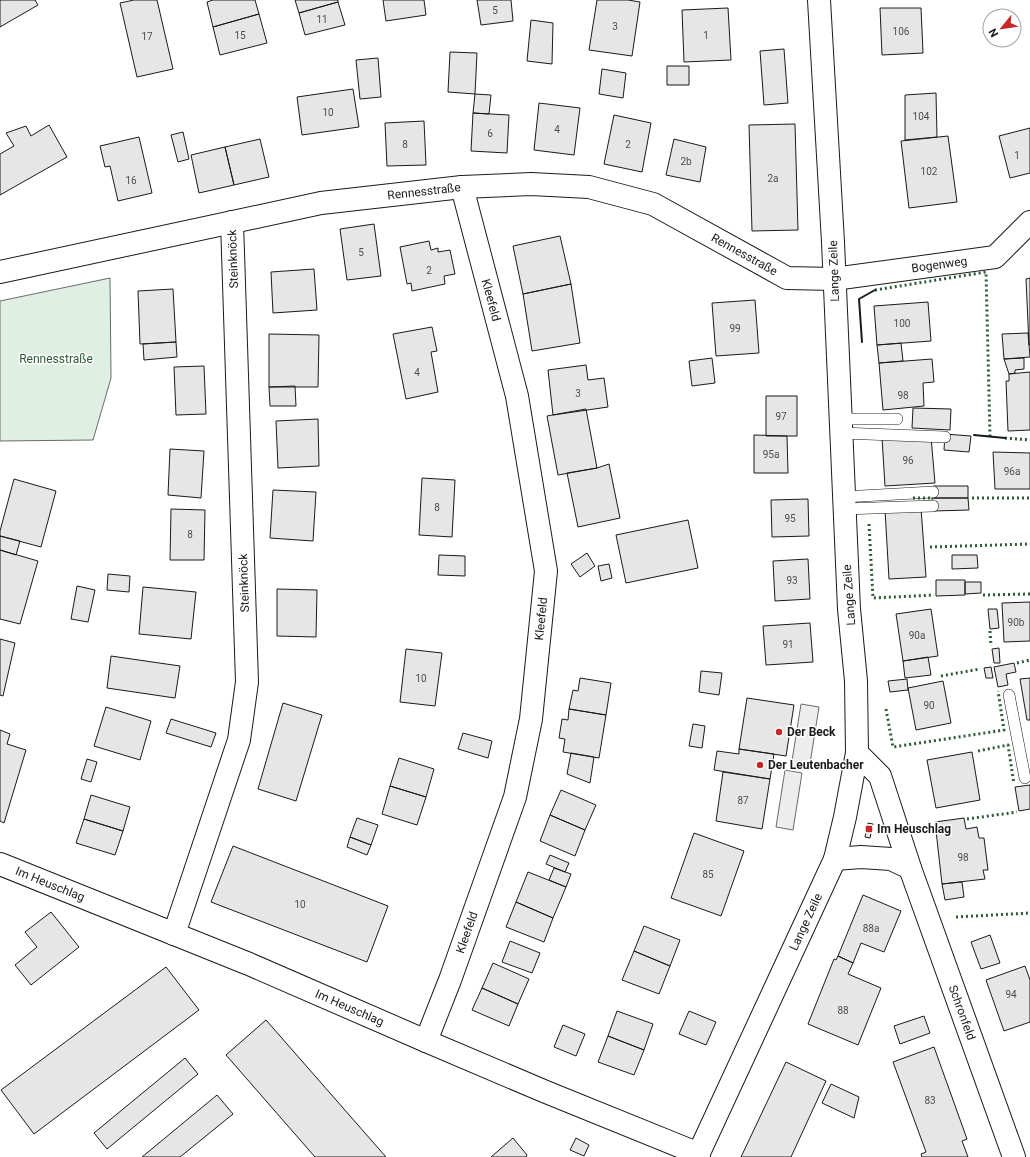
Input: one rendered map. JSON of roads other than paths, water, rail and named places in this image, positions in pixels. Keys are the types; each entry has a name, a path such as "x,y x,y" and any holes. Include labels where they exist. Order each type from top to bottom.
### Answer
{"street":[{"name":"Lange Zeile","path":"698,1155 835,860 857,753 856,681 848,609 834,279 819,0"},
{"name":"Rennesstraße","path":"0,272 321,203 462,187 530,184 589,187 653,204 787,278 834,279"},
{"name":"Kleefeld","path":"426,1042 450,980 514,797 531,719 546,571 517,396 462,187"},
{"name":"Steinknöck","path":"174,934 239,740 247,682 232,222"},
{"name":"Bogenweg","path":"834,279 995,257 1030,222"},
{"name":"Schronfeld","path":"857,753 880,776 910,868 1014,1157"},
{"path":"835,860 861,857 891,859 910,868"},
{"name":"Im Heuschlag","path":"0,864 249,964 426,1042 698,1155"}],"lane":[{"path":"840,426 897,419"},
{"path":"840,426 945,437"},
{"path":"844,503 933,492"},
{"path":"844,503 933,506"},
{"path":"1009,695 1025,778"}],"place":[{"name":"Der Beck","path":"779,732"},
{"name":"Der Leutenbacher","path":"760,765"},
{"name":"Im Heuschlag","path":"869,829"}]}
